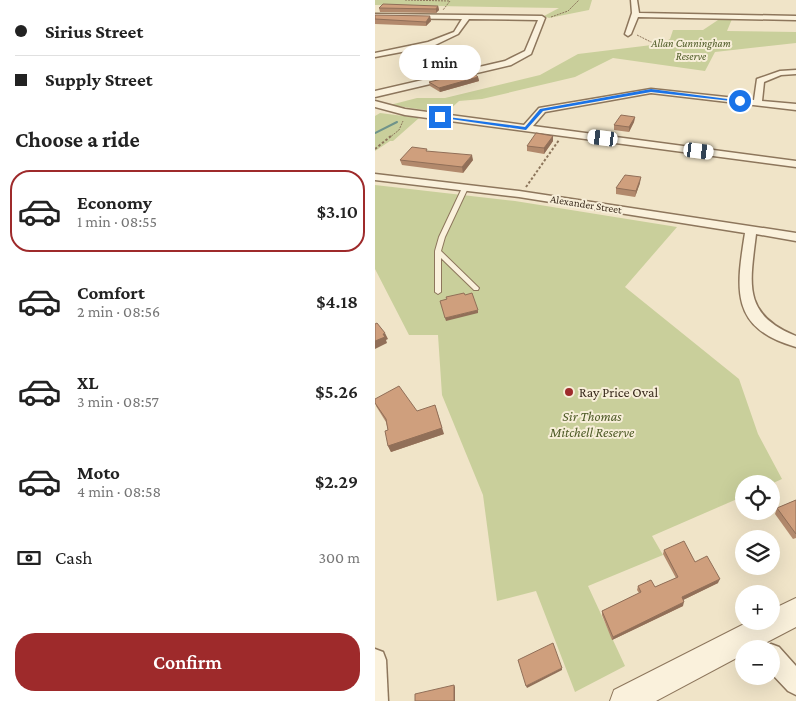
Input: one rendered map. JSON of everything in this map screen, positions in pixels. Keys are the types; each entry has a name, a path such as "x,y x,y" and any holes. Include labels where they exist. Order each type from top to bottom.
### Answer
{"street":[{"path":"628,32 635,15 636,6 634,0"},
{"path":"635,15 796,18"},
{"path":"375,16 542,18 528,52 508,63 375,94"},
{"path":"375,55 430,44 456,33 467,17"},
{"path":"758,103 760,81 779,73 796,72"},
{"path":"526,128 542,110 651,91 796,108"},
{"path":"375,104 404,112 796,164"},
{"name":"Alexander Street","path":"375,177 465,188 796,237"},
{"path":"751,230 744,289 747,304 760,321 770,329 796,342"},
{"path":"771,640 796,612"},
{"path":"625,701 735,657"},
{"path":"375,660 376,701"},
{"path":"780,663 796,683"}],"lane":[{"path":"438,292 438,251 442,237 465,188"},
{"path":"438,251 476,288"}],"path":[{"path":"405,0 450,1 446,5"},
{"path":"542,18 563,13 579,0"},
{"path":"628,32 659,46"},
{"path":"375,150 399,130 404,119 404,112"},
{"path":"525,188 564,133"}],"green space":[{"path":"375,0 592,0 589,10 549,18 544,16 559,8 375,5"},
{"name":"Allan Cunningham Reserve","path":"721,18 732,19 727,31 796,32 796,43 715,52 705,71 613,58 575,77 482,99 459,101 446,113 390,105 417,98 445,98 540,75 578,54 660,44 670,39 673,30 703,30"},
{"path":"380,113 419,118 393,141 375,151 375,116"},
{"name":"Sir Thomas Mitchell Reserve","path":"375,185 515,201 677,227 625,287 739,379 758,434 780,475 735,475 735,500 652,536 663,555 588,586 625,666 575,692 536,591 497,601 483,495 442,395 438,335 409,335 375,269"}],"building":[{"path":"383,4 438,6 436,9 379,8"},
{"path":"375,15 430,16 426,22 375,19"},
{"path":"456,57 463,64 421,73 411,64"},
{"path":"472,72 478,77 439,88 429,82"},
{"path":"621,115 635,117 629,127 614,125"},
{"path":"536,133 553,136 544,148 527,146"},
{"path":"412,147 427,149 426,151 472,155 462,167 400,160"},
{"path":"625,175 641,177 636,191 616,188"},
{"path":"464,293 465,295 472,293 478,310 445,318 440,301 447,299 446,297"},
{"path":"377,323 385,333 383,334 385,337 375,341 375,324"},
{"path":"399,386 417,411 435,405 442,428 388,446 385,431 388,430 386,419 375,403 375,399"},
{"path":"796,500 796,534 780,512 780,507"},
{"path":"684,541 695,562 707,556 720,579 682,597 684,602 613,637 602,611 641,592 638,586 651,580 655,587 678,577 664,550"},
{"path":"553,643 562,668 526,686 518,660"},
{"path":"454,685 454,701 415,701 415,694"}],"waterway":[{"path":"375,133 397,122"}],"place":[{"name":"Ray Price Oval","path":"569,392"}],"route":[{"path":"440,117 526,128 542,110 651,91 740,101"}]}
